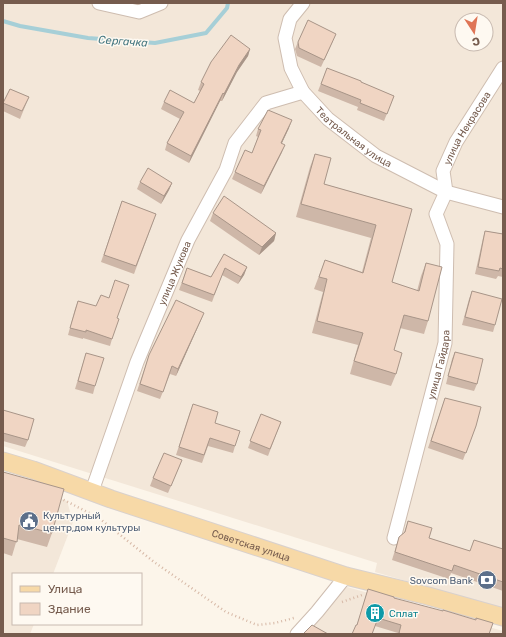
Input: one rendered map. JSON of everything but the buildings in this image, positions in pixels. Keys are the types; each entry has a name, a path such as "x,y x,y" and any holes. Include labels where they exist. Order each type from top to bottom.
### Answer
{"main road":[{"name":"Советская улица","path":"3,462 33,470 92,492 346,576 428,596 503,618"}],"street":[{"path":"99,3 138,12 161,3"},
{"name":"Театральная улица","path":"302,3 290,18 285,38 291,68 303,92 328,119 376,156 446,192 503,207"},
{"name":"улица Некрасова","path":"446,192 443,171 456,142 503,68"},
{"name":"улица Жукова","path":"92,492 140,355 188,240 226,170 235,143 266,103 303,92"},
{"name":"улица Гайдара","path":"394,538 445,343 448,244 436,214 446,192"},
{"path":"297,634 346,576"}],"path":[{"path":"57,497 99,518 154,562 226,612 257,625 275,623 317,612 364,594"}],"shaded area":[{"path":"3,3 503,3 503,609 375,572 377,563 3,446"},
{"path":"3,480 67,501 73,522 53,573 12,573 12,625 34,625 30,634 3,634"},
{"path":"347,587 503,631 503,634 302,634"}],"waterway":[{"name":"Сергачка","path":"3,21 20,26 88,38 155,43 206,33 227,8 228,3"}],"place":[{"name":"Культурный центр,дом культуры","path":"29,521"},
{"name":"Sovcom Bank","path":"487,580"},
{"name":"Сплат","path":"375,613"}]}
